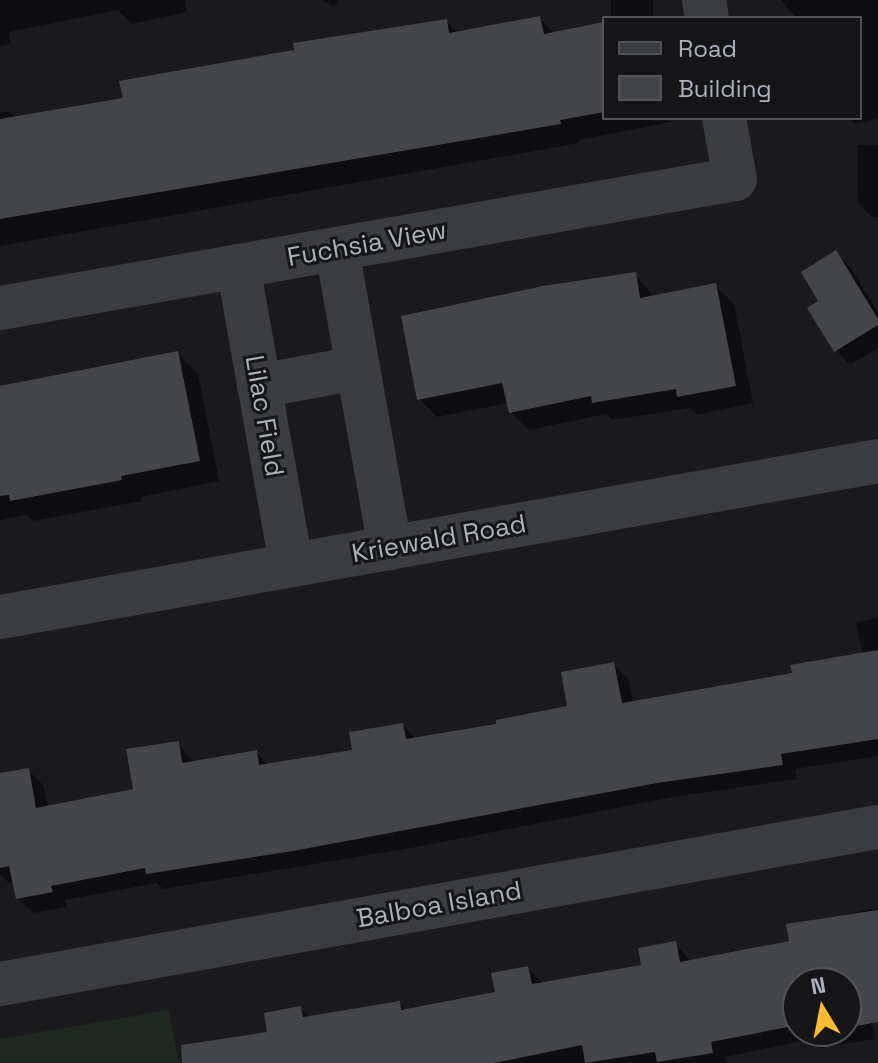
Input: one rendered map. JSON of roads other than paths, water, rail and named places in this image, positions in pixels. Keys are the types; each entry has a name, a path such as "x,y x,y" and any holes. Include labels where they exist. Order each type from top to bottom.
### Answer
{"street":[{"name":"Fuchsia View","path":"0,308 735,179 724,120"},
{"path":"337,250 390,548"},
{"name":"Lilac Field","path":"238,266 291,565"},
{"path":"259,386 358,368"},
{"name":"Kriewald Road","path":"0,617 878,461"},
{"name":"Balboa Island","path":"0,984 878,827"}]}
